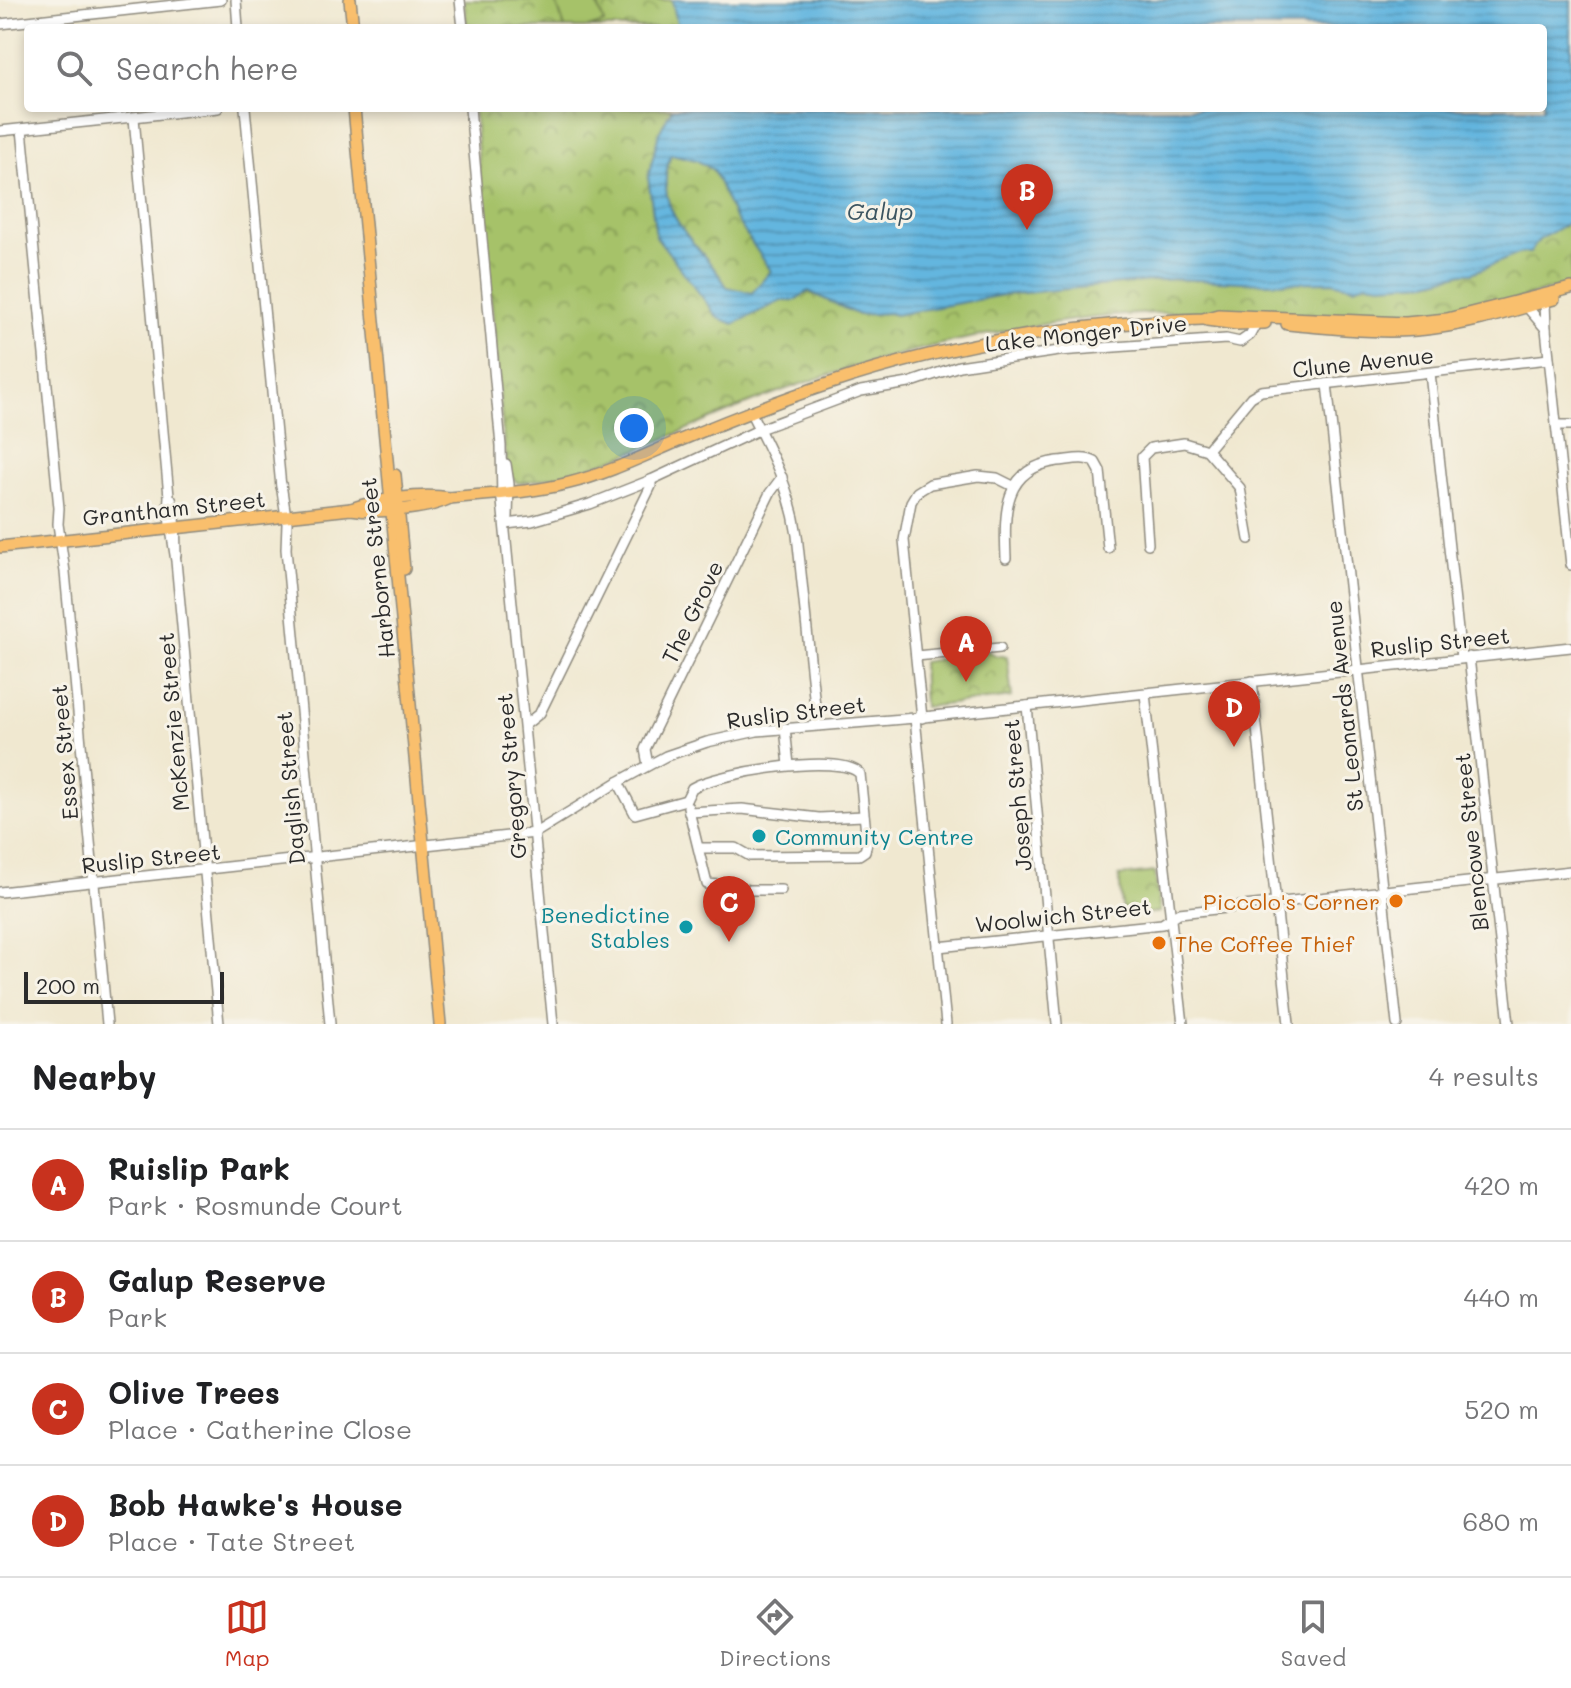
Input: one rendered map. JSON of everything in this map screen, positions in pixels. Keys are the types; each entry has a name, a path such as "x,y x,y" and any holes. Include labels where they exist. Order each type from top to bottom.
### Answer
{"main road":[{"path":"343,0 346,24"},
{"path":"350,0 353,24"},
{"name":"Harborne Street","path":"354,112 443,1024"},
{"name":"Harborne Street","path":"360,112 393,504"},
{"name":"Lake Monger Drive","path":"1258,319 1406,323 1447,319 1571,288"},
{"name":"Lake Monger Drive","path":"527,490 598,475 755,410 880,367 1004,338 1102,325 1203,319 1218,315 1418,330 1478,320 1571,295"},
{"name":"Grantham Street","path":"0,547 351,509 366,503 393,504 436,496 449,498 527,490"}],"street":[{"path":"0,24 221,0"},
{"path":"236,0 238,24"},
{"path":"460,0 463,24"},
{"path":"0,131 184,112"},
{"name":"Daglish Street","path":"245,112 330,1024"},
{"name":"Gregory Street","path":"470,112 553,1024"},
{"name":"McKenzie Street","path":"134,118 219,1024"},
{"name":"Essex Street","path":"22,129 107,1024"},
{"path":"1545,302 1571,565"},
{"path":"1527,307 1546,329"},
{"name":"Lake Monger Drive","path":"506,524 532,521 590,504 651,480 762,428 861,391 909,383 959,366 1059,351 1226,339 1240,342 1250,335 1258,319"},
{"name":"Clune Avenue","path":"1207,450 1256,393 1549,359"},
{"name":"Blencowe Street","path":"1430,373 1509,1024"},
{"name":"St Leonards Avenue","path":"1327,384 1397,1024"},
{"path":"755,410 782,477 797,535 817,725"},
{"path":"1556,425 1571,425"},
{"path":"1148,544 1141,461 1144,454 1157,446 1184,443 1207,450 1240,488 1249,539"},
{"path":"1006,558 1005,521 1013,486 1040,464 1084,458 1093,460 1100,471 1108,548"},
{"path":"946,1024 918,718 905,522 914,495 930,484 978,476 997,478 1013,486"},
{"name":"The Grove","path":"648,765 645,749 770,493 782,477"},
{"path":"525,725 540,713 651,486 651,480"},
{"name":"Ruslip Street","path":"0,892 535,833 648,765 707,742 785,728 918,718 1571,647"},
{"path":"916,656 1000,648"},
{"path":"1252,681 1289,1024"},
{"path":"1145,694 1183,1024"},
{"name":"Joseph Street","path":"1027,706 1057,1024"},
{"path":"785,728 789,765"},
{"path":"699,848 736,848 750,856 859,855 865,851 867,843 860,774 852,767 789,765 711,780 692,788 686,800 705,881 710,886 781,890"},
{"path":"618,782 635,814 686,800"},
{"path":"689,812 742,809 819,818 864,816"},
{"name":"Woolwich Street","path":"938,947 1162,924 1179,913 1571,871"}],"green space":[{"name":"Galup","path":"464,0 1571,0 1571,284 1490,307 1442,316 1356,319 1184,312 1100,317 1016,329 931,346 846,369 762,398 612,459 518,483 509,475 504,445 474,112 1547,112 1547,24 467,24"},
{"path":"596,0 604,23 564,24 556,2"},
{"path":"988,651 997,656 1007,656 1012,697 924,707 922,662"},
{"path":"1155,872 1160,912 1123,916 1119,876"}],"water":[{"name":"Galup","path":"672,0 1571,0 1571,221 1539,240 1530,253 1521,253 1472,273 1428,282 1367,283 1354,287 1332,282 1173,279 1003,295 895,315 858,315 808,291 796,300 781,301 734,324 718,318 656,236 648,177 659,133 670,112 1547,112 1547,24 677,24","holes":["671,154 696,160 713,170 733,215 771,271 752,293 727,287 672,211 666,176"]}],"place":[{"name":"Galup Reserve","path":"1027,230"},
{"name":"Ruislip Park","path":"966,682"},
{"name":"Bob Hawke's House","path":"1234,747"},
{"name":"Community Centre","path":"759,836"},
{"name":"Piccolo's Corner","path":"1396,901"},
{"name":"Benedictine Stables","path":"686,927"},
{"name":"Olive Trees","path":"729,942"},
{"name":"The Coffee Thief","path":"1159,943"}]}
